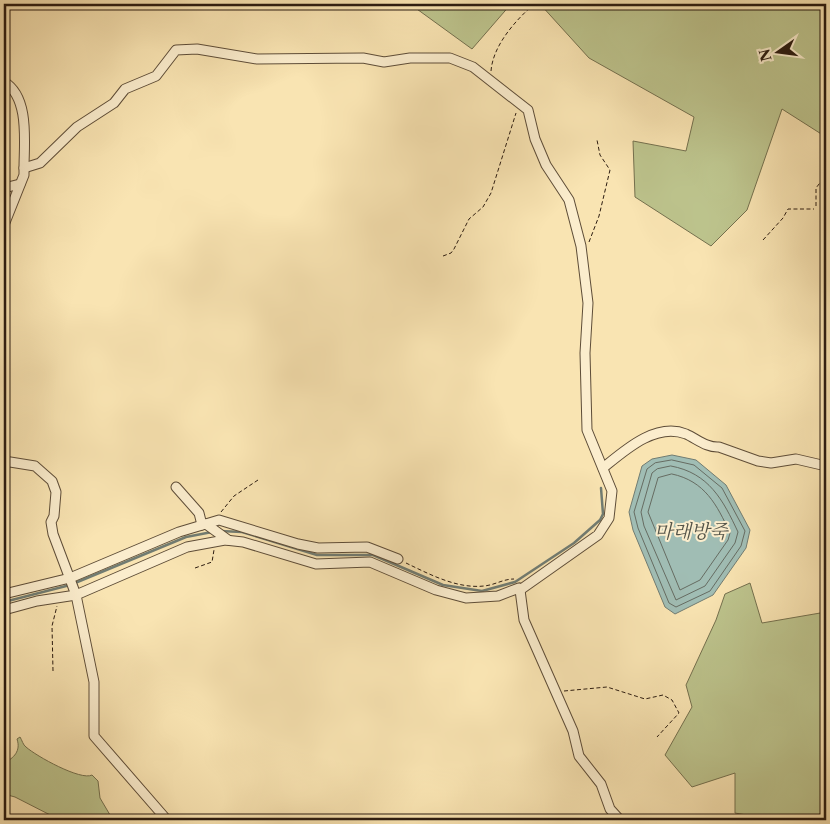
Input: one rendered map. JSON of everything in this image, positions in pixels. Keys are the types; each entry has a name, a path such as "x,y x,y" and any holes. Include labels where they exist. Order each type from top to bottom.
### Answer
{"lane":[{"path":"4,610 19,605 76,595 188,547 228,540 243,542 316,564 370,562 436,590 466,598 498,596 520,589 590,543 605,526 609,518 612,491 587,430 585,353 588,303 583,254 569,200 546,165 526,108 473,67 450,58 410,58 384,62 363,58 257,59 197,49 176,50 156,76 125,89 114,103 77,127 40,163 24,168"},
{"path":"4,82 16,94 20,106 23,126 24,168 20,184 4,225"},
{"path":"4,188 20,184"},
{"path":"603,468 628,448 665,432 684,434 750,460 771,463 796,459 826,466"},
{"path":"4,460 35,466 52,481 56,492 54,516 51,522 53,534 76,595 94,682 94,736 167,820"},
{"path":"176,487 199,513 204,524 228,540"},
{"path":"4,594 70,578 179,532 219,520 298,544 318,548 367,547 398,560"},
{"path":"514,579 520,589 524,620 556,691 572,731 579,756 601,784 610,809 620,820"}],"path":[{"path":"490,81 491,64 498,50 510,30 534,4"},
{"path":"443,256 451,253 469,219 487,201 515,115 521,107 526,108"},
{"path":"587,248 599,216 610,170 600,155 597,140"},
{"path":"816,206 816,188 826,175"},
{"path":"763,240 783,218 788,209 814,209"},
{"path":"219,520 221,512 234,496 258,480"},
{"path":"195,568 212,562 214,542"},
{"path":"398,560 442,579 463,585 484,586 505,579 514,579"},
{"path":"53,671 52,626 58,604 55,598"},
{"path":"556,691 607,687 645,699 659,694 666,696 672,700 679,712 657,738"}],"green space":[{"path":"410,4 511,4 472,49"},
{"path":"540,4 826,4 826,137 782,109 747,210 711,246 635,197 633,141 686,151 694,117 589,58"},
{"path":"750,583 762,623 826,612 826,814 819,814 819,820 762,820 758,817 735,813 735,773 692,787 665,755 692,707 686,685 716,620 725,594"},
{"path":"20,737 25,746 48,761 78,774 92,775 98,781 100,798 113,820 60,820 15,797 4,794 4,763 16,754 18,747 17,739"}],"water":[{"name":"마래방죽","path":"672,455 696,460 726,485 750,530 746,548 713,595 675,614 665,607 633,530 629,512 642,466 652,459"}],"waterway":[{"path":"220,531 242,532 317,555 373,555 443,585 482,591 515,582 574,543 600,520 603,514 601,488"},
{"path":"75,583 186,537 212,532"},
{"path":"4,602 70,585"}]}
